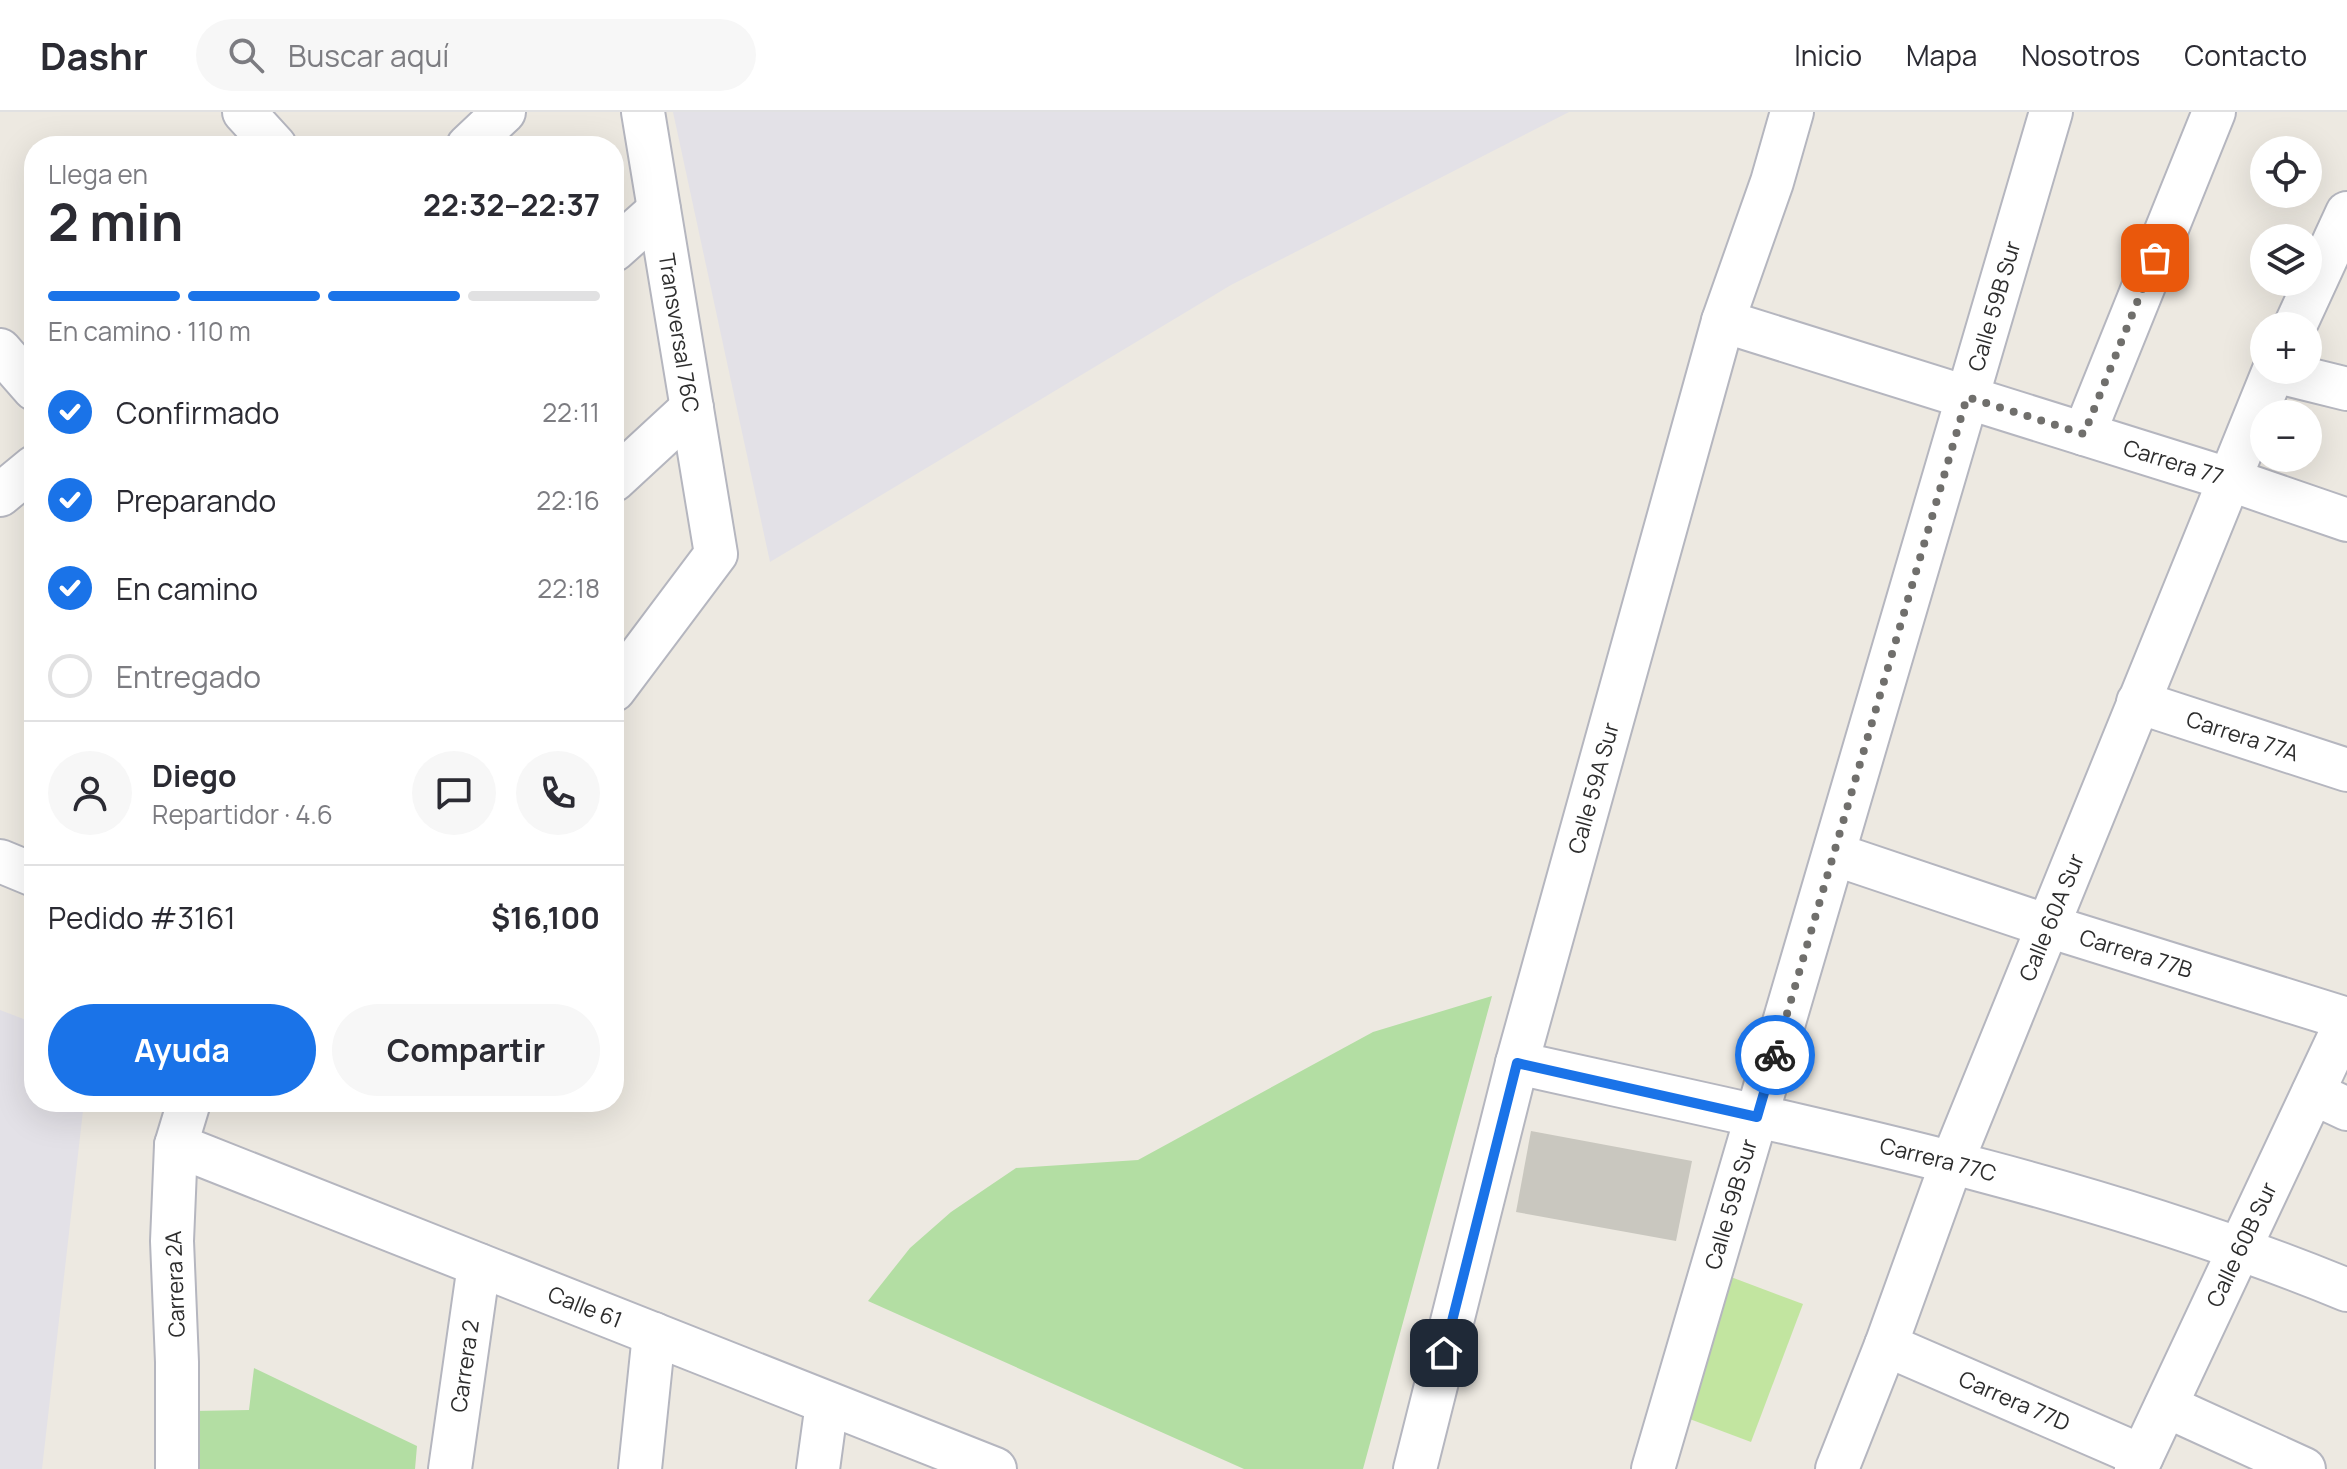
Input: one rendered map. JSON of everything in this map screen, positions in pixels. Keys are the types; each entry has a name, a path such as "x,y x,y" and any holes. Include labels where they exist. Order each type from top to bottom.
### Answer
{"street":[{"name":"Transversal 76C","path":"624,677 716,554 643,112"},
{"name":"Calle 59A Sur","path":"1415,1469 1517,1063 1723,321 1772,182 1792,112"},
{"name":"Calle 59B Sur","path":"1653,1469 2051,112"},
{"path":"2084,434 2214,112"},
{"path":"624,241 659,210"},
{"path":"2301,312 2347,213"},
{"name":"Carrera 77","path":"1723,321 2228,479 2347,520"},
{"path":"2322,382 2347,389"},
{"name":"Calle 60A Sur","path":"1837,1469 1952,1162 2268,384"},
{"path":"624,471 692,408"},
{"path":"0,495 24,475"},
{"name":"Carrera 77A","path":"2138,702 2347,770"},
{"name":"Carrera 77B","path":"1834,854 2048,926 2347,1020"},
{"name":"Calle 60B Sur","path":"2139,1463 2240,1248 2330,1101 2347,1020"},
{"name":"Carrera 77C","path":"1517,1063 1952,1162 2240,1248 2347,1290"},
{"name":"Carrera 2A","path":"177,1469 172,1241 176,1145 186,1112"},
{"name":"Calle 61","path":"176,1145 995,1469"},
{"name":"Carrera 2","path":"450,1469 479,1265"},
{"path":"640,1469 654,1334"},
{"name":"Carrera 77D","path":"1886,1345 2139,1463"},
{"path":"818,1469 827,1403"},
{"path":"2166,1406 2304,1469"}],"shaded area":[{"path":"673,112 1569,112 1231,285 770,562"},
{"path":"0,1010 24,1019 24,1112 83,1112 42,1469 0,1469"}],"green space":[{"path":"1492,996 1363,1469 1244,1469 868,1301 910,1248 951,1212 1016,1168 1138,1160 1373,1032"},
{"path":"1723,1274 1803,1304 1751,1442 1671,1412"},
{"path":"254,1368 417,1446 415,1469 197,1469 194,1411 249,1410"}],"building":[{"path":"1531,1131 1692,1161 1676,1241 1516,1212"}],"way so far":[{"path":"1775,1055 1967,397 2084,434 2155,258"}],"route":[{"path":"1444,1353 1517,1063 1757,1117 1775,1055"}]}
